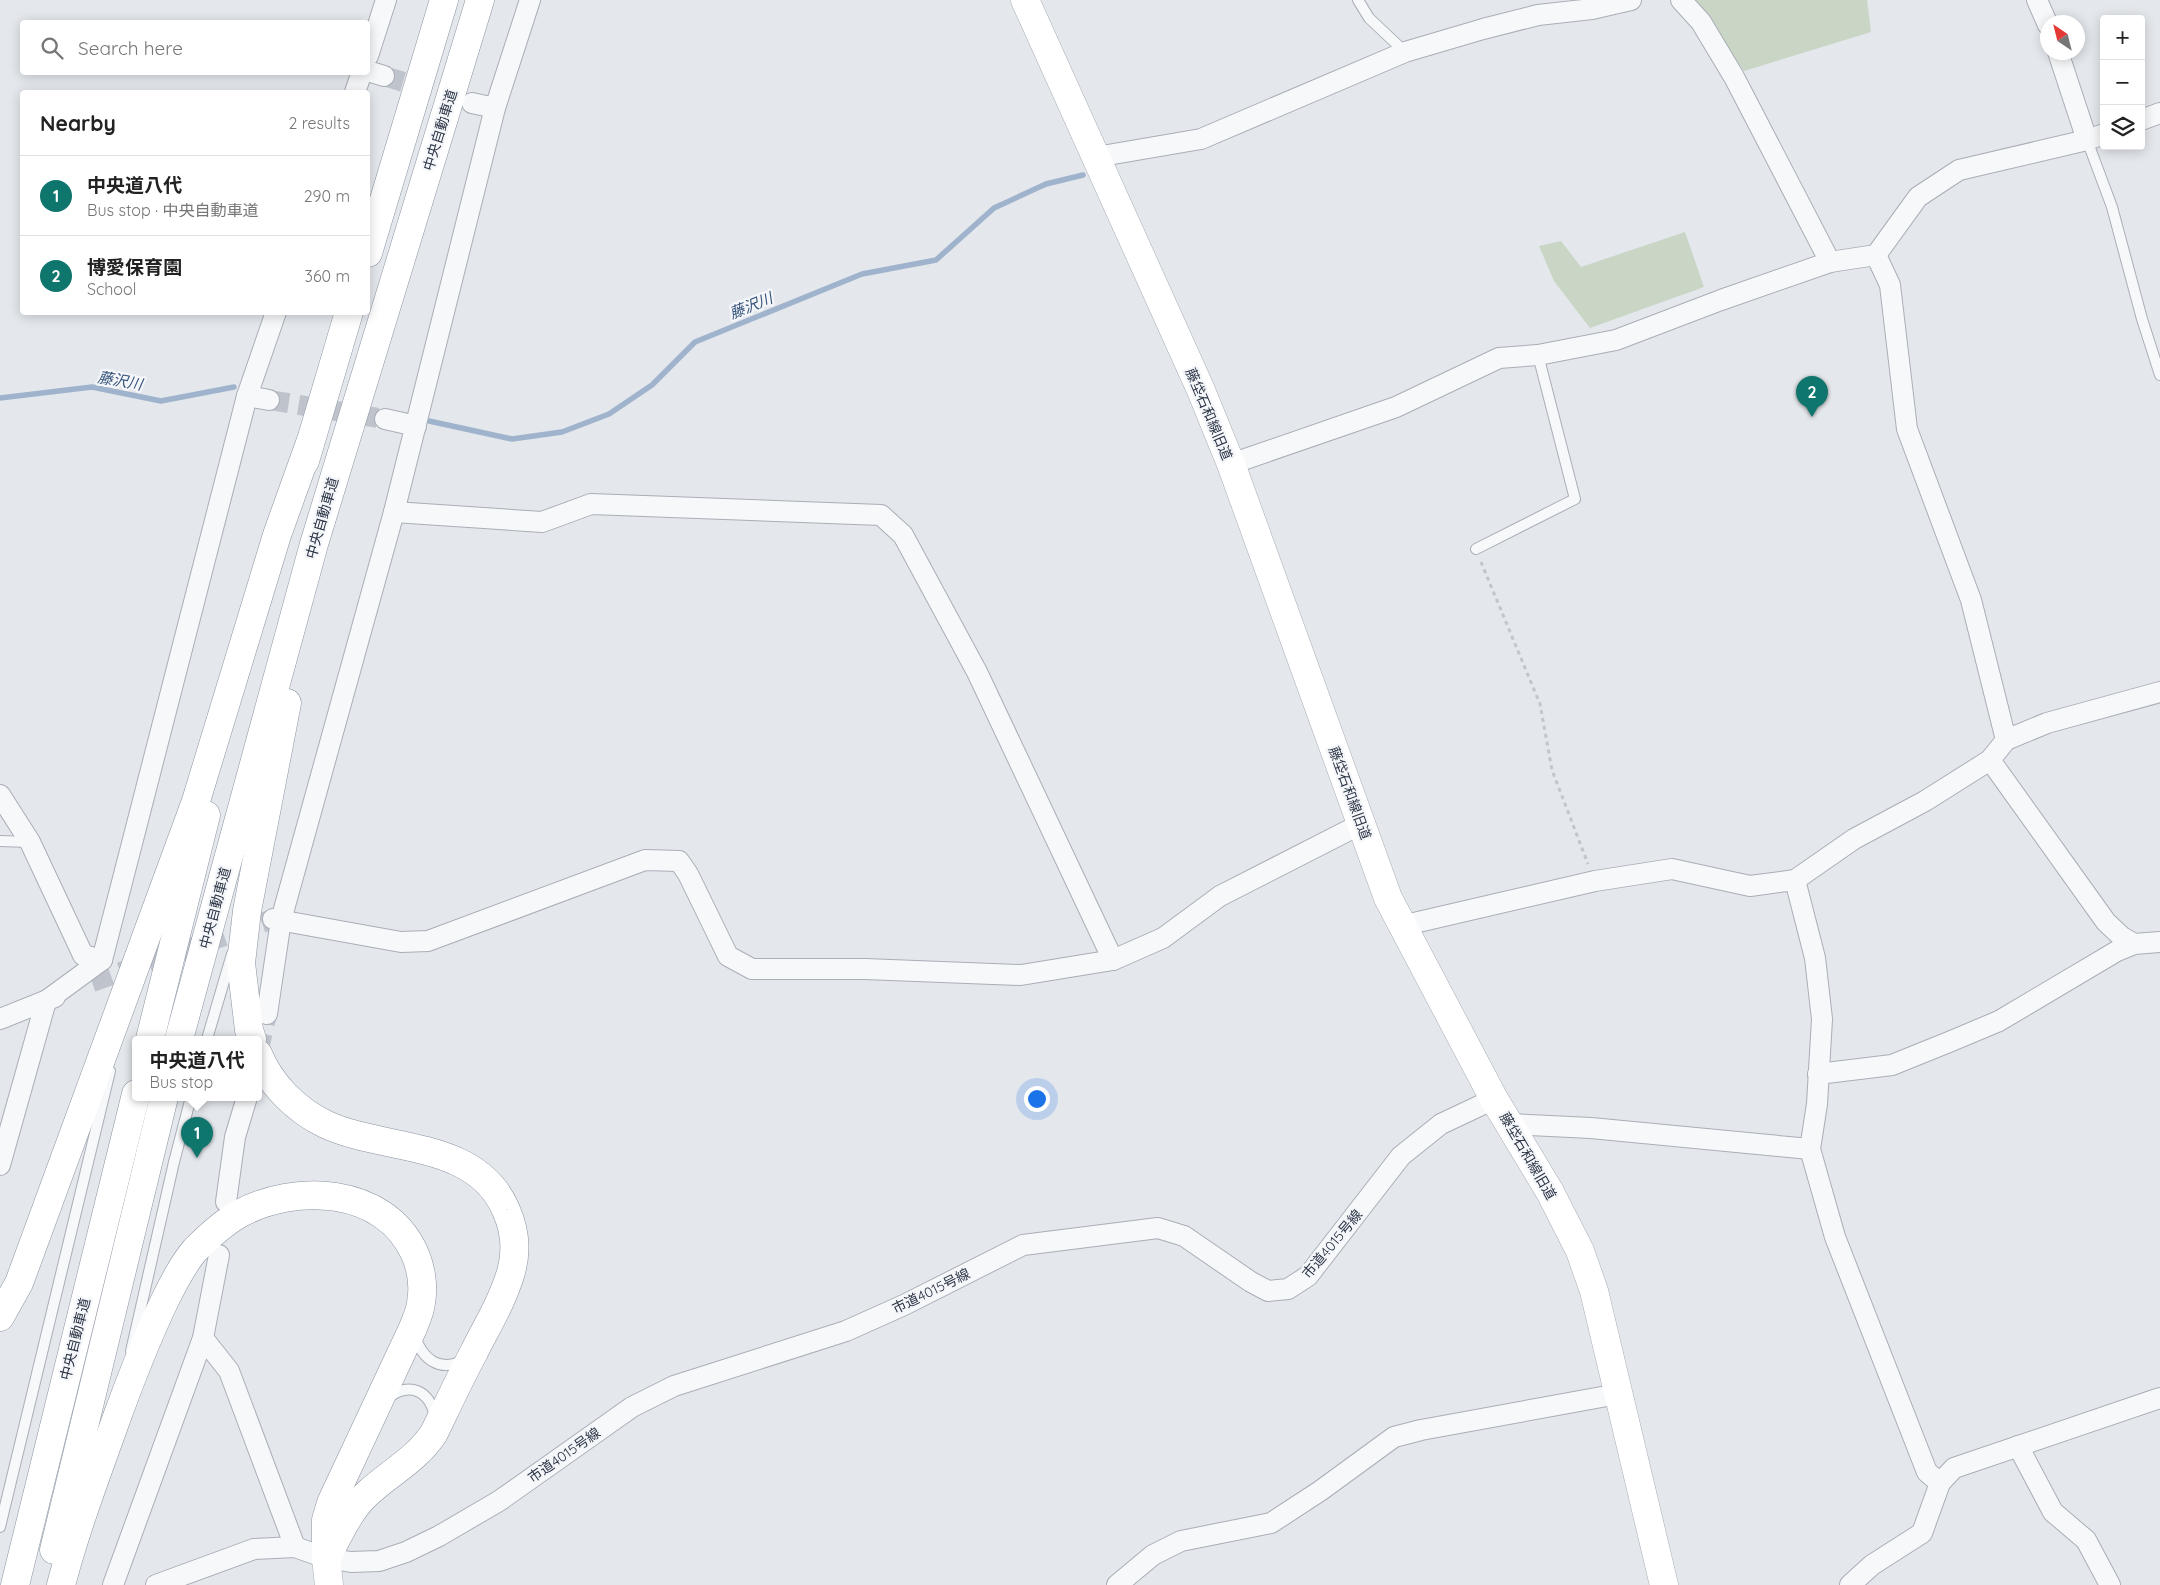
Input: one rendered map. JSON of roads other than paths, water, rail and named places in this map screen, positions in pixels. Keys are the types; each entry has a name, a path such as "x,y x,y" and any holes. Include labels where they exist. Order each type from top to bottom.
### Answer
{"main road":[{"path":"370,246 444,0"},
{"name":"中央自動車道","path":"180,1036 314,544 480,0"},
{"name":"藤垈石和線旧道","path":"1025,0 1200,388 1230,464 1388,898 1401,926 1494,1099 1550,1192 1580,1251 1594,1291 1664,1585"},
{"path":"151,1036 210,802 310,442 348,315"},
{"path":"0,1317 22,1275 196,800 277,535 310,442"},
{"path":"251,1036 241,963 247,910 270,794 314,544"},
{"path":"262,1060 280,1089 299,1108 324,1124 356,1136 438,1154 465,1164 485,1180 501,1198 511,1222 515,1246 511,1272 501,1299 434,1433 424,1449 367,1494 351,1514 328,1572"},
{"name":"中央自動車道","path":"15,1585 134,1101"},
{"name":"中央自動車道","path":"45,1585 163,1101"},
{"path":"61,1585 73,1539 145,1340 178,1274 194,1251 239,1214 288,1198 328,1196 357,1202 377,1210 395,1224 409,1240 418,1260 421,1274 421,1303 413,1328 378,1407 331,1503 326,1520 328,1572"}],"street":[{"path":"370,50 386,0"},
{"path":"266,1014 277,919 394,512 495,108 530,0"},
{"path":"1096,157 1201,139 1405,52 1538,15 1592,9 1631,0"},
{"path":"1680,0 1701,22 1734,77 1830,262"},
{"path":"2037,0 2044,15"},
{"path":"1230,464 1396,408 1499,358 1538,355 1616,340 1721,300 1830,262 1876,254 1918,197 1959,170 2096,137 2062,60"},
{"path":"356,90 361,75"},
{"path":"472,103 495,108"},
{"path":"2145,118 2160,112"},
{"path":"1876,254 1890,285 1907,429 1971,600 2006,740"},
{"path":"0,1165 46,1001 102,960 246,396 275,315"},
{"path":"246,396 269,400"},
{"path":"385,419 416,426"},
{"path":"394,512 542,522 592,504 880,515 903,535 977,672 1113,960"},
{"path":"1401,926 1595,881 1672,869 1750,886 1795,880 1854,840 1990,760 2006,740 2047,723 2160,692"},
{"path":"1990,760 2106,922 2122,937 2134,944"},
{"path":"0,795 30,842 83,955 102,960"},
{"path":"277,919 401,942 428,941 645,860 679,861 688,874 728,956 752,970 856,969 1021,975 1113,960 1162,938 1220,896 1361,824"},
{"path":"1795,880 1815,958 1822,1019 1817,1104 1810,1149 1835,1237 1927,1472 1940,1483"},
{"path":"1818,1074 1892,1065 1999,1021 2117,951 2134,944 2160,942"},
{"path":"0,1019 92,982"},
{"name":"市道4015号線","path":"295,1547 328,1572 350,1562 379,1561 406,1552 439,1536 499,1500 632,1407 674,1386 846,1332 1023,1245 1158,1228 1184,1236 1251,1282 1268,1291 1288,1289 1308,1276 1401,1156 1442,1124 1494,1099"},
{"path":"226,1202 236,1137 246,1101"},
{"path":"1510,1124 1591,1128 1810,1149"},
{"path":"113,1585 203,1338 219,1255"},
{"path":"156,1585 254,1549 295,1547 229,1371 203,1338"},
{"path":"1117,1585 1153,1555 1181,1541 1270,1523 1320,1491 1394,1437 1421,1430 1618,1394"},
{"path":"1850,1585 1872,1565 1922,1533 1940,1483 1954,1468 2160,1398"},
{"path":"2018,1446 2053,1512 2086,1540 2110,1585"}],"lane":[{"path":"1358,0 1369,18 1405,52"},
{"path":"2096,137 2112,207 2142,319 2160,375"},
{"path":"1476,550 1576,499 1538,355"},
{"path":"0,842 30,842"},
{"path":"208,1036 223,980 247,910"},
{"path":"0,1527 109,1076 124,995"},
{"path":"121,1406 136,1322 190,1101"},
{"path":"413,1328 424,1355 432,1363 442,1366 455,1364 473,1354"},
{"path":"378,1407 394,1394 406,1389 418,1391 427,1397 433,1407 434,1433"}],"waterway":[{"name":"藤沢川","path":"429,421 512,439 562,432 609,414 652,385 695,342 862,274 936,260 994,208 1046,184 1083,175"},
{"name":"藤沢川","path":"0,398 92,387 161,401 234,387"}],"tunnel":[{"path":"384,76 463,100"},
{"path":"269,400 385,419"},
{"path":"92,982 273,919"},
{"path":"262,1036 267,1014"}],"place":[{"name":"博愛保育園","path":"1812,417"},
{"name":"中央道八代","path":"197,1158"}]}
